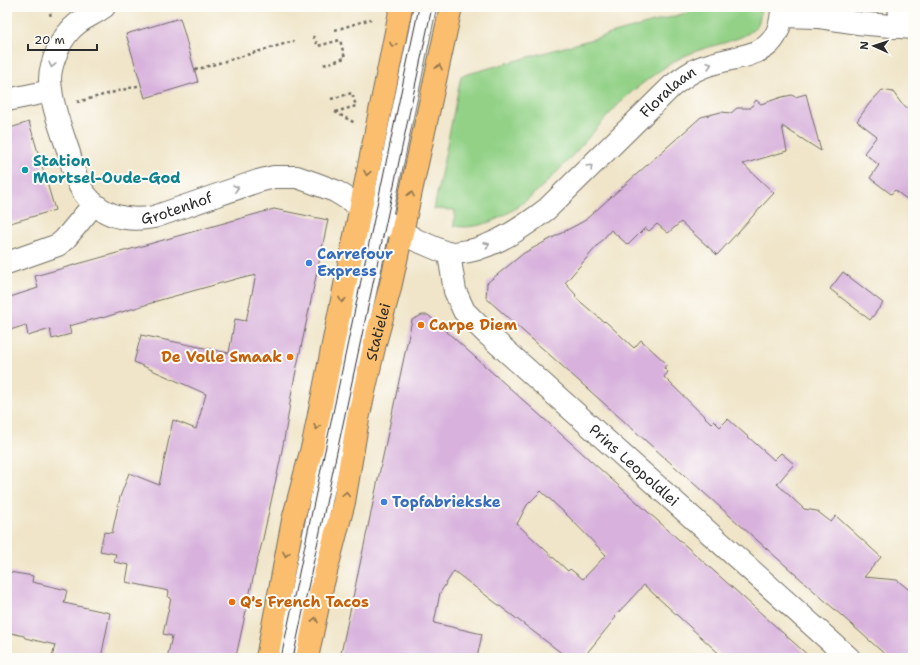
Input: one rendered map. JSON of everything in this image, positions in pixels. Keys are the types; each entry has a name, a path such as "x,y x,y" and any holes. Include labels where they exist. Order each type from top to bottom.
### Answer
{"main road":[{"path":"267,658 292,520 313,444 400,7"},
{"name":"Statielei","path":"307,658 320,591 344,502 358,419 390,288 451,7"}],"street":[{"path":"7,263 58,245 65,239 94,204 82,191 76,178 53,100 50,77 58,47 68,34 78,23 104,7"},
{"path":"288,658 425,7"},
{"name":"Floralaan","path":"450,254 477,249 501,239 524,226 547,209 684,76 700,68 745,57 762,50 772,41 779,28 782,11 857,23 903,21"},
{"path":"7,100 53,100"},
{"name":"Grotenhof","path":"94,204 107,212 122,218 139,220 154,217 258,181 274,177 297,177 335,191 416,240 450,254"},
{"name":"Prins Leopoldlei","path":"450,254 455,291 464,311 485,332 849,658"}],"path":[{"path":"335,30 371,19"},
{"path":"313,36 318,46 340,40 345,58 323,65"},
{"path":"195,70 294,41"},
{"path":"53,100 141,85"},
{"path":"331,99 352,93 356,106 335,112 361,127"}],"green space":[{"path":"707,7 760,7 760,19 754,29 741,37 682,57 667,65 647,80 616,107 552,177 529,198 504,215 479,225 454,226 455,210 434,209 461,76"}],"building":[{"path":"180,18 198,82 145,98 126,34"},
{"path":"882,90 893,92 901,103 913,112 913,204 895,190 891,194 870,178 879,165 864,153 877,136 857,121 869,104"},
{"path":"806,94 821,151 782,126 787,151 743,164 774,193 717,255 681,222 668,233 657,224 649,231 645,228 628,245 611,230 565,283 576,295 575,297 604,322 605,321 634,348 641,340 667,364 664,368 668,372 664,377 711,423 714,421 720,427 728,419 774,460 781,453 794,464 777,484 804,509 817,511 831,522 836,516 881,557 864,577 897,580 913,593 913,658 889,658 486,298 487,283 524,253 584,221 701,117 721,112 731,113 737,108 751,108 750,107 756,100 761,104 782,97 792,95 795,97"},
{"name":"Station Mortsel-Oude-God","path":"29,122 55,210 7,224 7,129"},
{"path":"274,209 328,220 292,390 280,461 237,652 235,658 167,658 172,636 163,634 171,598 168,597 169,591 126,582 129,565 114,562 116,554 100,551 104,532 112,533 120,497 129,473 159,485 173,420 196,429 206,394 134,362 141,335 229,353 235,319 246,321 256,275 243,277 102,318 69,326 71,334 52,339 50,329 28,336 26,325 7,331 7,298 38,288 35,276"},
{"path":"843,272 883,303 870,320 830,289"},
{"path":"422,315 428,315 811,658 724,658 644,585 615,616 616,617 583,658 568,658 454,571 440,593 434,623 482,634 477,658 340,658 412,320","holes":["541,491 606,555 583,579 570,569 568,571 517,524 527,505"]},
{"path":"9,572 33,576 32,582 67,590 64,603 110,613 101,658 52,658 55,645 7,632 7,583"}],"tram line":[{"path":"281,658 419,7"},
{"path":"293,658 432,7"}],"place":[{"name":"Station Mortsel-Oude-God","path":"25,170"},
{"name":"Carrefour Express","path":"309,263"},
{"name":"Carpe Diem","path":"421,325"},
{"name":"De Volle Smaak","path":"290,357"},
{"name":"Topfabriekske","path":"384,502"},
{"name":"Q's French Tacos","path":"232,602"}]}
